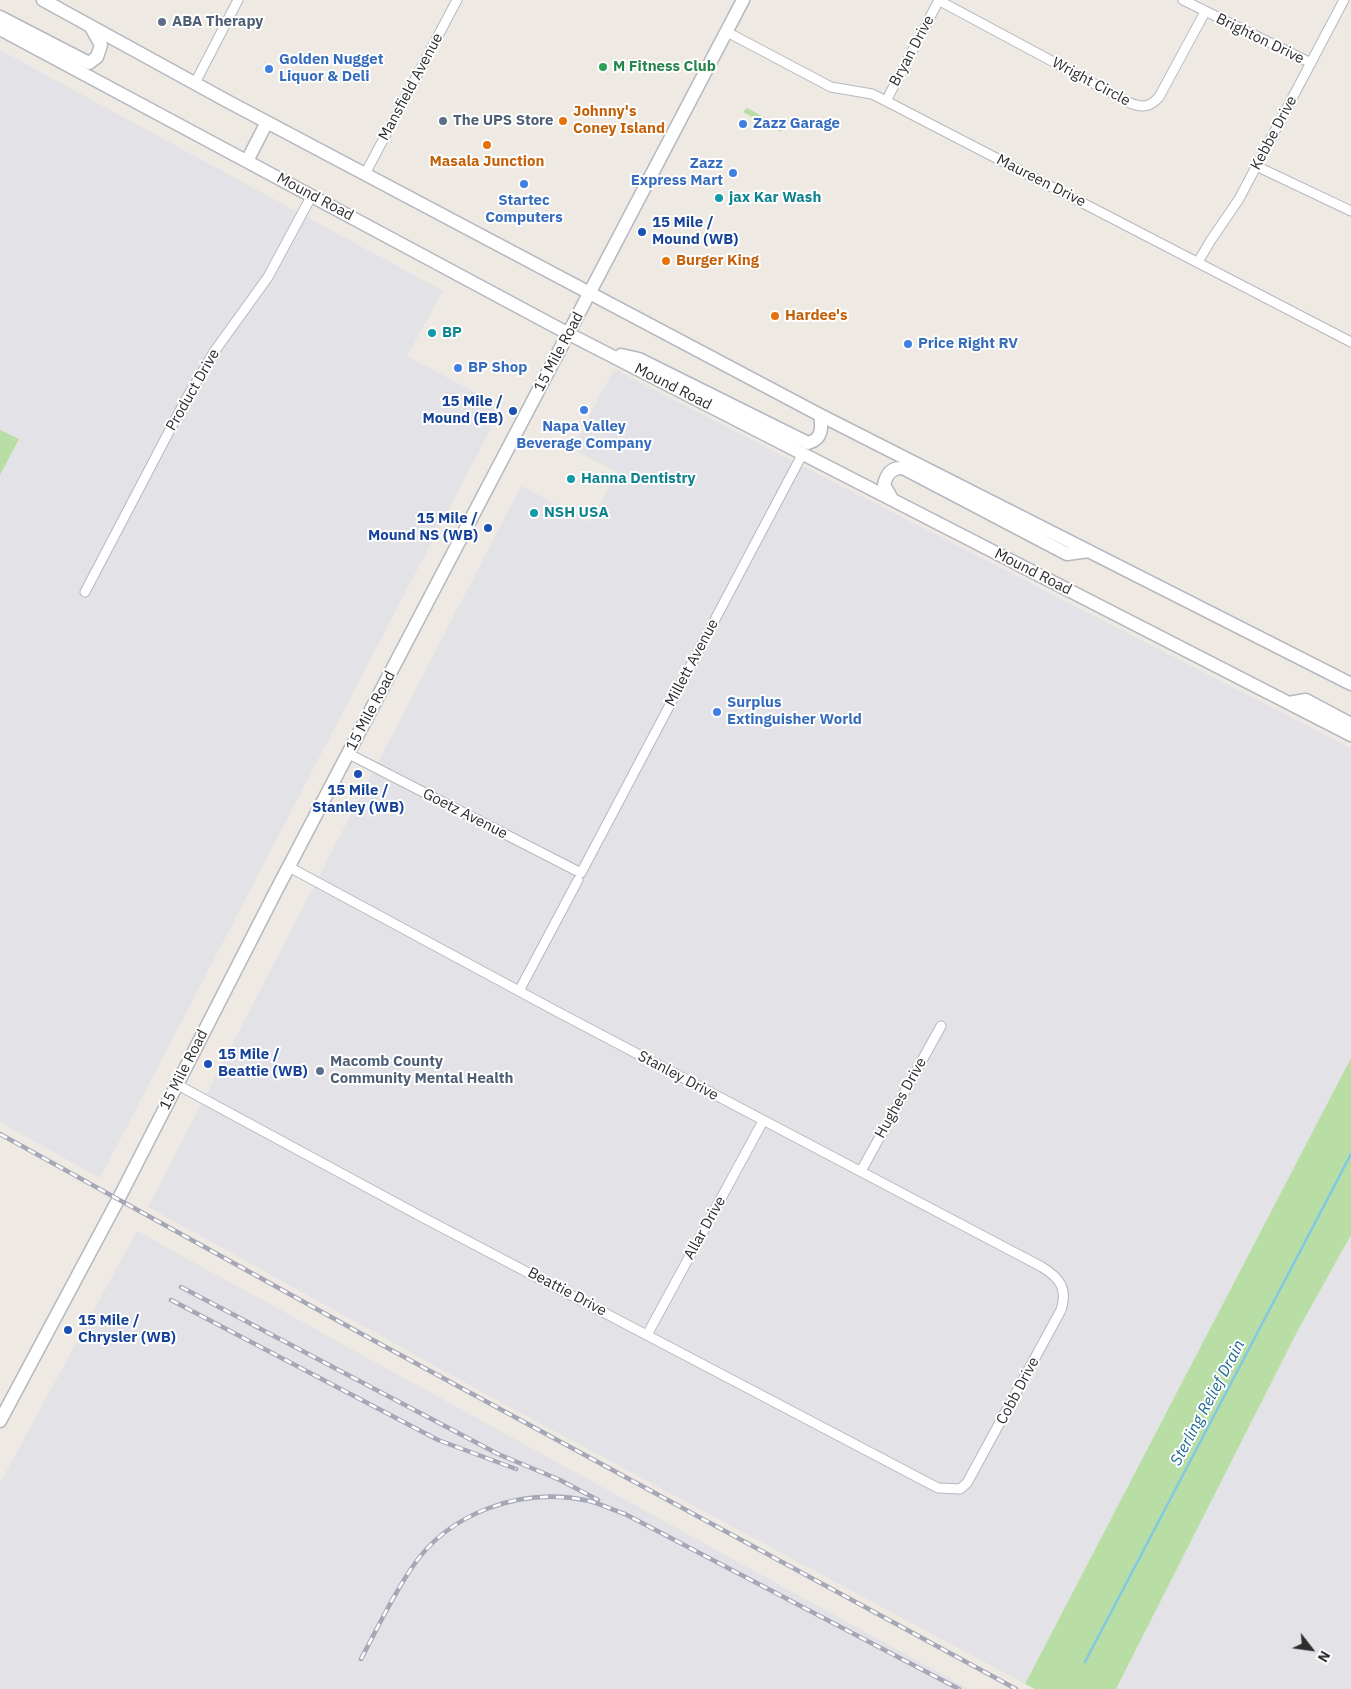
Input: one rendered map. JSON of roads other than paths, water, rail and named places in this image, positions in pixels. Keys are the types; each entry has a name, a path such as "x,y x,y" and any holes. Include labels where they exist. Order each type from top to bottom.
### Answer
{"main road":[{"path":"43,0 267,122 820,415 1351,684"},
{"name":"15 Mile Road","path":"0,1421 743,0"},
{"path":"0,16 88,63 97,56 101,45 90,25"},
{"name":"Mound Road","path":"0,29 569,334 1351,735"},
{"path":"246,161 267,122"},
{"path":"607,352 639,359 808,443 816,440 820,435 822,426 820,415"},
{"path":"892,499 884,485 887,476 894,469 903,468 1067,554 1089,551"},
{"path":"1289,703 1306,700 1351,724"}],"street":[{"path":"195,83 238,0"},
{"name":"Mansfield Avenue","path":"365,174 456,0"},
{"name":"Wright Circle","path":"938,0 1130,104 1142,107 1152,106 1159,97 1205,12"},
{"name":"Bryan Drive","path":"886,101 938,0"},
{"name":"Brighton Drive","path":"1183,0 1312,63"},
{"name":"Kebbe Drive","path":"1198,262 1210,240 1239,199 1344,0"},
{"name":"Maureen Drive","path":"727,32 826,85 872,94 1351,342"},
{"path":"1256,166 1351,211"},
{"name":"Product Drive","path":"84,592 185,401 214,352 268,277 312,195"},
{"name":"Millett Avenue","path":"519,992 803,453"},
{"name":"Goetz Avenue","path":"349,754 579,876"},
{"name":"Stanley Drive","path":"289,867 519,992 1042,1267 1057,1277 1064,1287"},
{"name":"Hughes Drive","path":"861,1171 941,1026"},
{"name":"Beattie Drive","path":"176,1084 422,1217 647,1334 930,1485 948,1490 960,1489"},
{"name":"Allar Drive","path":"647,1334 763,1121"},
{"name":"Cobb Drive","path":"960,1489 971,1478 1061,1310 1064,1299 1064,1287"}],"waterway":[{"name":"Sterling Relief Drain","path":"1085,1662 1351,1154"}],"railway":[{"path":"0,1134 360,1333 1016,1689"},
{"path":"181,1287 498,1454 560,1480 598,1500"},
{"path":"171,1300 438,1440 516,1469"},
{"path":"361,1659 411,1569 427,1549 445,1532 466,1518 489,1508 513,1501 539,1497 564,1497 589,1501 625,1514 959,1689"}],"place":[{"name":"ABA Therapy","path":"162,22"},
{"name":"M Fitness Club","path":"603,67"},
{"name":"Golden Nugget Liquor & Deli","path":"269,69"},
{"name":"The UPS Store","path":"443,121"},
{"name":"Johnny's Coney Island","path":"563,121"},
{"name":"Zazz Garage","path":"743,124"},
{"name":"Masala Junction","path":"487,145"},
{"name":"Zazz Express Mart","path":"733,173"},
{"name":"Startec Computers","path":"524,184"},
{"name":"jax Kar Wash","path":"719,198"},
{"name":"15 Mile / Mound (WB)","path":"642,232"},
{"name":"Burger King","path":"666,261"},
{"name":"Hardee's","path":"775,316"},
{"name":"BP","path":"432,333"},
{"name":"Price Right RV","path":"908,344"},
{"name":"BP Shop","path":"458,368"},
{"name":"Napa Valley Beverage Company","path":"584,410"},
{"name":"15 Mile / Mound (EB)","path":"513,411"},
{"name":"Hanna Dentistry","path":"571,479"},
{"name":"NSH USA","path":"534,513"},
{"name":"15 Mile / Mound NS (WB)","path":"488,528"},
{"name":"Surplus Extinguisher World","path":"717,712"},
{"name":"15 Mile / Stanley (WB)","path":"358,774"},
{"name":"15 Mile / Beattie (WB)","path":"208,1064"},
{"name":"Macomb County Community Mental Health","path":"320,1071"},
{"name":"15 Mile / Chrysler (WB)","path":"68,1330"}]}
